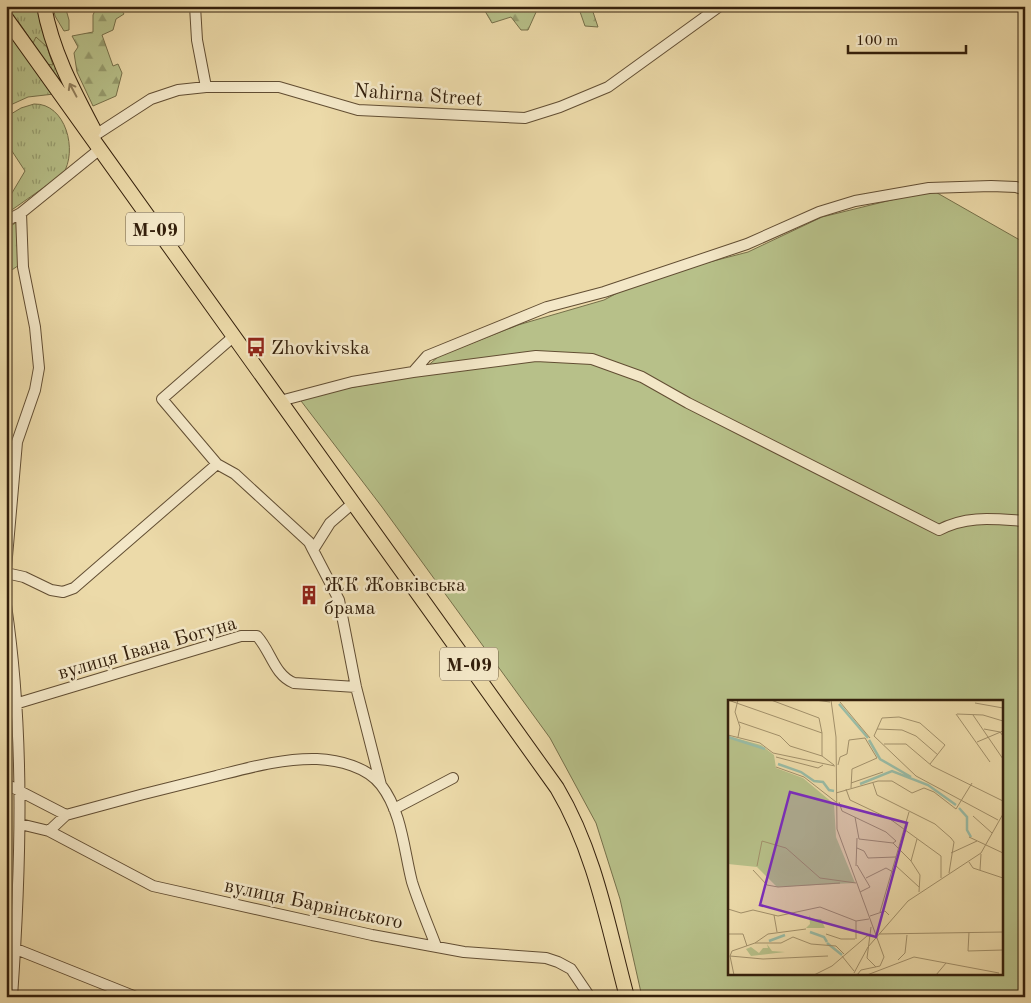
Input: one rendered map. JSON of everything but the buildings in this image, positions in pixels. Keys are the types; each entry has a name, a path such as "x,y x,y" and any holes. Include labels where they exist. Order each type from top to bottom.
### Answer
{"highway":[{"name":"М-09","path":"44,6 54,45 68,81 97,134 100,149"},
{"name":"М-09","path":"6,18 564,798 595,874 627,997"}],"street":[{"path":"194,6 197,40 206,87"},
{"name":"Nahirna Street","path":"97,134 151,99 178,90 206,87 279,87 358,110 525,118 560,107 608,87 720,6"},
{"path":"6,221 21,213 100,149"},
{"path":"413,372 427,356 547,306 604,292 747,244 819,212 921,188 992,186 1016,187 1025,190"},
{"path":"6,568 17,442 35,390 39,368 38,351 23,267 21,213"},
{"path":"233,337 162,399 217,464 235,474 309,542 339,600 356,687 381,785 394,809 413,884 436,946"},
{"path":"280,402 352,382 413,372 536,356 592,359 642,377 688,403 939,530 959,521 974,518 1025,521"},
{"path":"6,573 24,577 51,590 63,592 74,588 217,464"},
{"path":"312,550 330,523 353,503"},
{"path":"6,605 15,704 20,824 11,947 12,997"},
{"name":"вулиця Івана Богуна","path":"15,704 242,636 257,636 285,680 294,683 356,687"},
{"path":"49,831 66,816 191,782 293,760 317,759 354,766 369,773 381,785"},
{"path":"394,809 453,778"},
{"path":"6,784 66,816"},
{"name":"вулиця Барвінського","path":"20,824 49,831 153,886 372,935 464,952 546,958 571,969 590,997"},
{"path":"11,947 136,997"}],"green space":[{"path":"10,6 39,6 74,104 18,21 11,36 54,94 28,97 6,107 6,15"},
{"path":"53,6 65,6 69,20 69,30 64,31 55,16"},
{"path":"97,6 119,6 124,14 116,19 113,30 102,35 113,66 118,64 122,73 116,96 93,106 77,72 74,53 78,47 72,36 93,32 93,15"},
{"path":"482,6 552,6 537,10 528,30 521,30 511,17 492,23"},
{"path":"578,6 591,6 598,27 585,26"},
{"path":"36,37 47,47 53,65 45,64 33,43"},
{"path":"34,104 45,106 54,111 61,120 69,141 67,164 63,174 6,214 6,203 25,171 6,142 6,117 21,108"},
{"path":"932,190 1025,243 1025,997 642,997 620,899 596,823 550,738 382,507 298,397 416,376 439,356 518,325 604,300 644,279 748,252 822,217"},
{"path":"17,222 22,263 6,274 6,229"}],"place":[{"name":"Zhovkivska","path":"256,347"},
{"name":"ЖК Жовківська брама","path":"309,595"}]}
